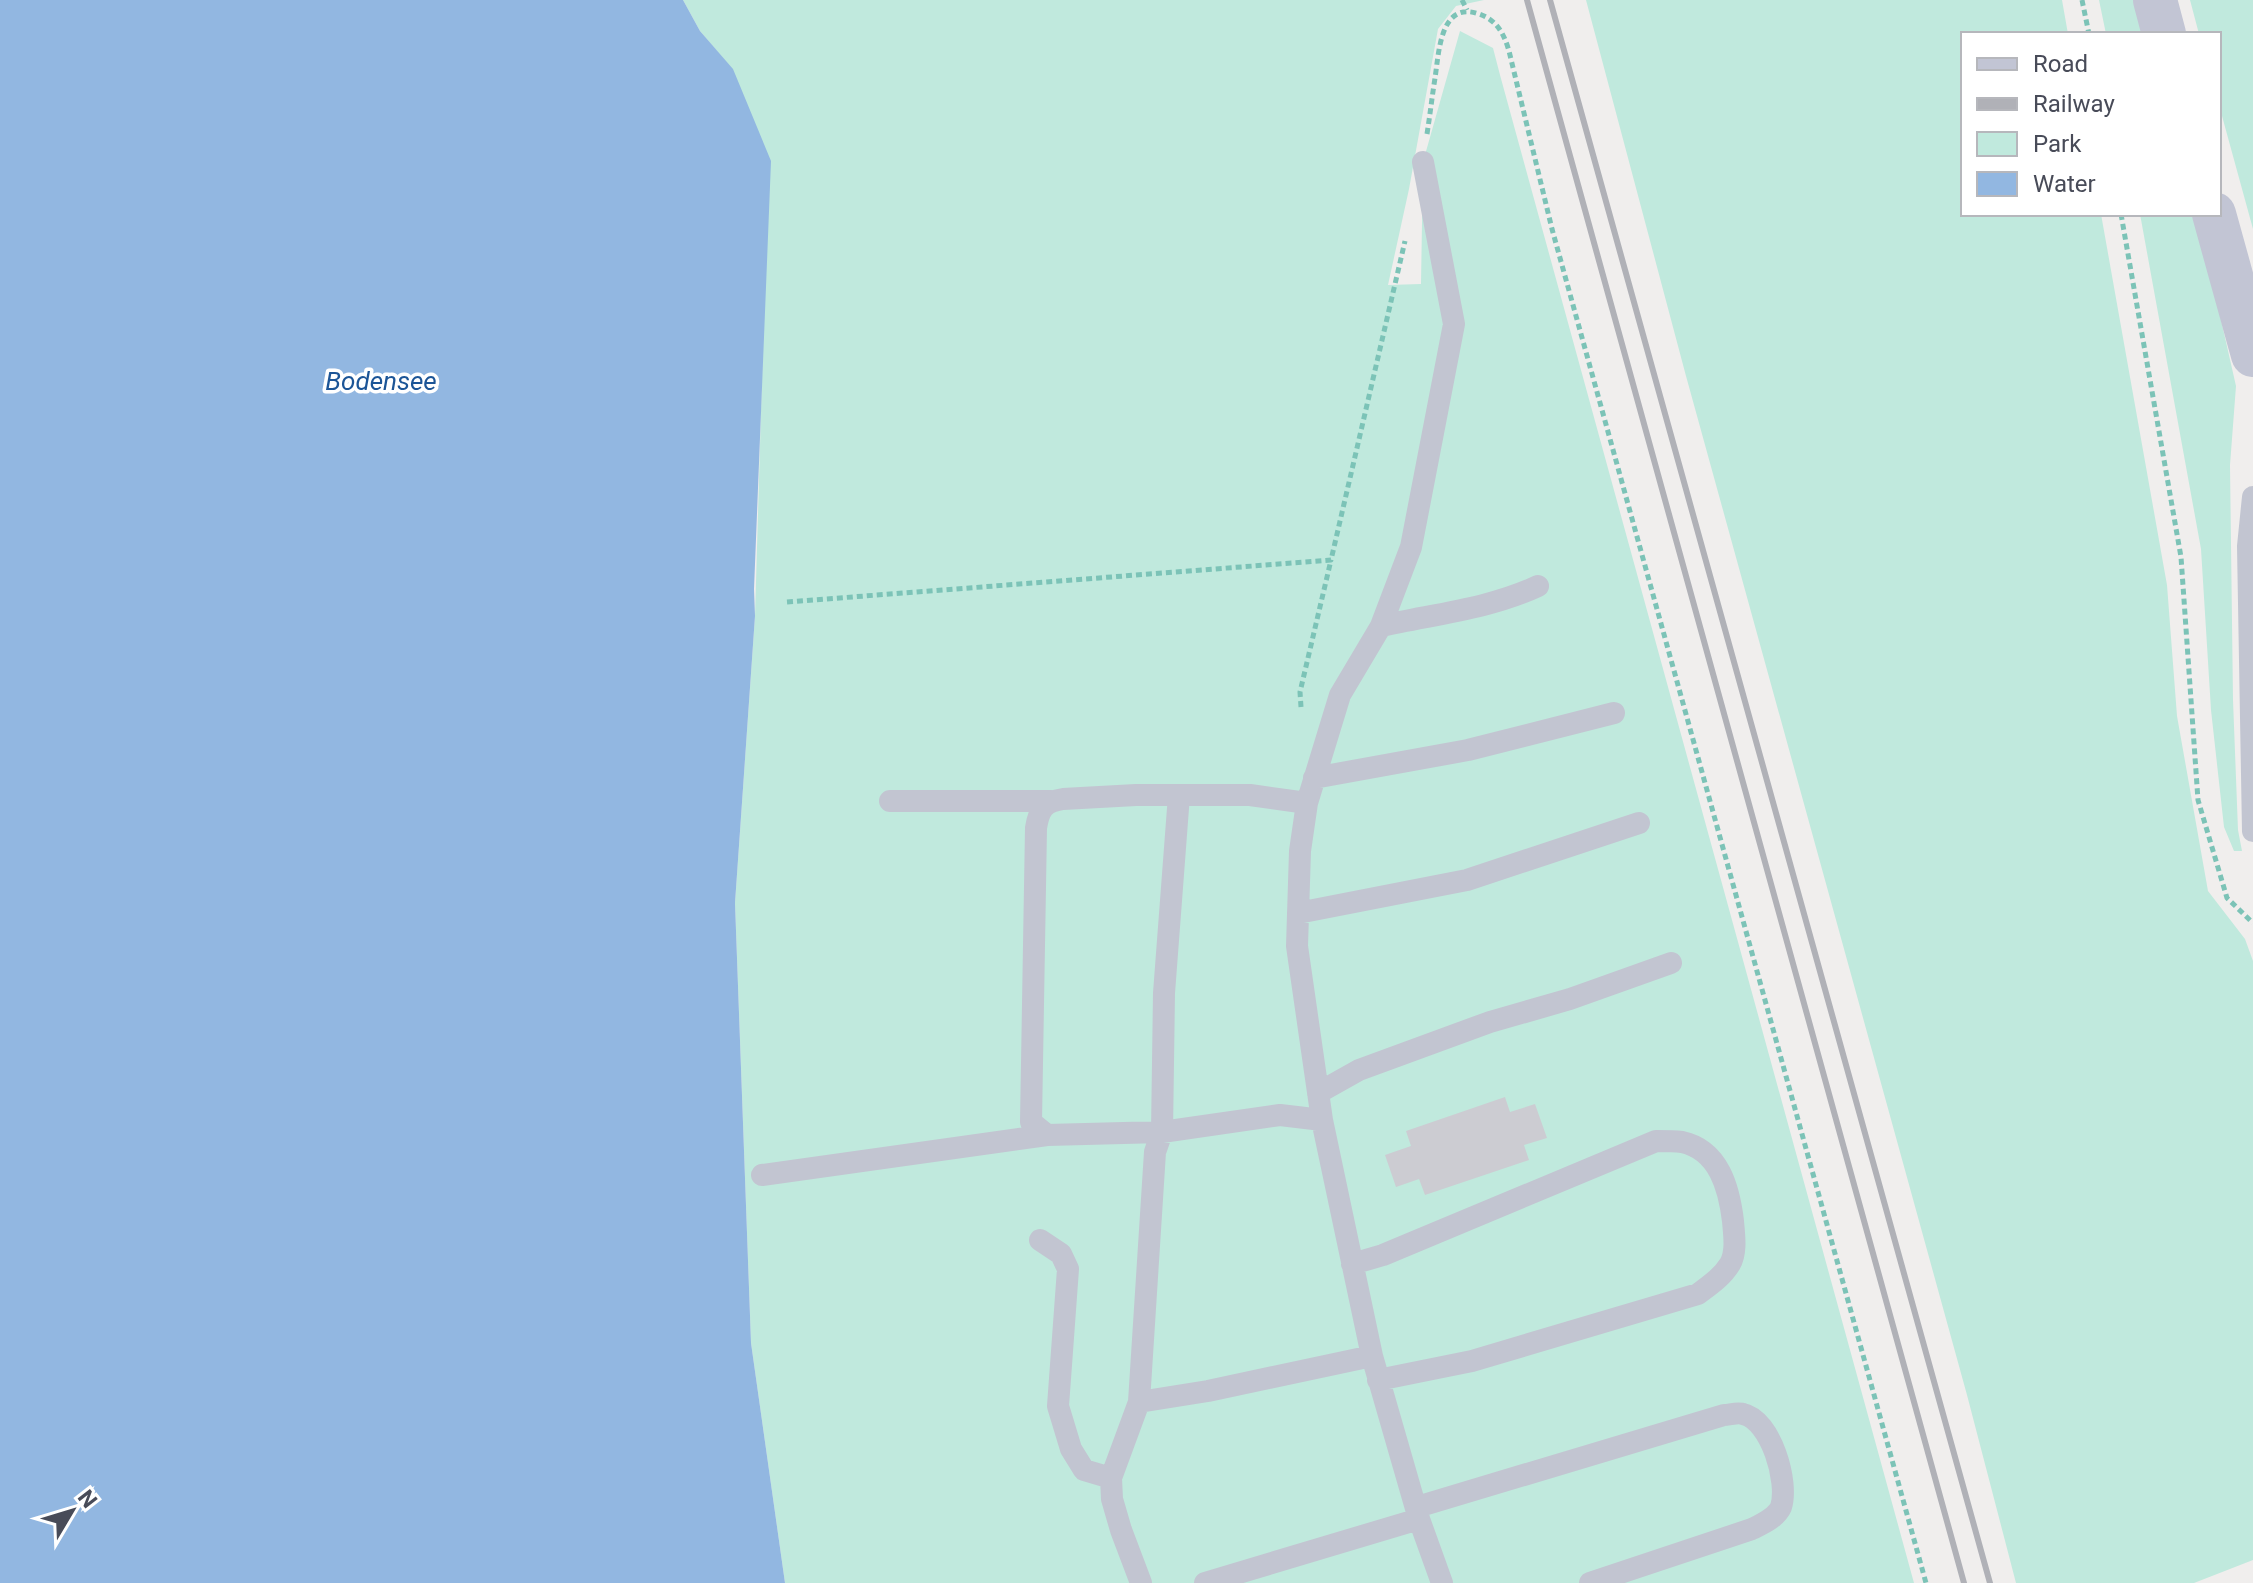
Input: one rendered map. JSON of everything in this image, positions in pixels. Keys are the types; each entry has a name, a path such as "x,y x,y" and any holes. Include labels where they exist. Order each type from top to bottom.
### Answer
{"street":[{"path":"2155,0 2163,32"},
{"path":"2215,216 2253,355"}],"lane":[{"path":"1423,162 1454,324 1411,547 1381,626 1340,695 1307,803 1300,851 1297,946 1322,1120 1372,1356 1442,1583"},
{"path":"2253,497 2248,546 2253,831"},
{"path":"1381,626 1488,605 1538,586"},
{"path":"1314,778 1468,750 1614,713"},
{"path":"890,801 1051,801 1136,795 1250,795 1307,803"},
{"path":"1141,1583 1115,1510 1111,1478 1139,1402 1155,1152 1162,1132 1164,993 1179,795"},
{"path":"1047,1135 1031,1122 1036,828 1042,807 1051,801"},
{"path":"1298,913 1467,880 1639,823"},
{"path":"1318,1093 1359,1070 1490,1022 1570,999 1671,963"},
{"path":"762,1175 1047,1135 1162,1132 1280,1115 1322,1120"},
{"path":"1352,1264 1383,1255 1656,1141 1681,1142 1698,1148 1722,1173 1730,1200 1735,1239 1732,1261 1719,1278 1698,1294 1472,1361 1378,1380"},
{"path":"1040,1240 1061,1254 1068,1269 1058,1406 1071,1449 1084,1470 1111,1478"},
{"path":"1139,1402 1208,1391 1372,1356"},
{"path":"1205,1583 1724,1415 1743,1414 1755,1421 1769,1437 1783,1487 1780,1509 1769,1521 1590,1583"}],"path":[{"path":"1462,0 1467,10"},
{"path":"2082,0 2089,32"},
{"path":"1423,162 1441,37 1448,23 1467,10 1484,16 1503,33 1509,51 1552,229 1926,1583"},
{"path":"2121,216 2181,557 2198,800 2227,898 2253,923"},
{"path":"1314,778 1300,692 1406,236"},
{"path":"787,602 1331,560"}],"green space":[{"path":"683,0 1484,0 1456,6 1438,29 1388,285 1421,284 1423,162 1460,31 1493,48 1914,1583 785,1583 751,1343 735,903 755,616 763,342 733,70 700,31"},
{"path":"1586,0 2062,0 2068,32 1961,32 1961,216 2101,216 2167,585 2177,716 2208,891 2245,939 2253,961 2253,1560 2194,1583 2016,1583"},
{"path":"2099,0 2137,0 2145,32 2106,32"},
{"path":"2190,0 2253,0 2253,229 2221,112 2221,32 2198,32"},
{"path":"2140,216 2197,216 2236,386 2230,465 2233,700 2238,830 2242,851 2234,851 2224,827 2211,710 2201,549"}],"water":[{"name":"Bodensee","path":"0,0 683,0 700,31 733,69 771,161 755,616 735,903 751,1343 785,1583 0,1583"}],"building":[{"path":"1505,1097 1510,1112 1535,1104 1547,1138 1524,1145 1529,1160 1425,1195 1419,1179 1396,1187 1385,1155 1411,1146 1406,1131"}],"railway":[{"path":"1527,0 1964,1583"},
{"path":"1550,0 1990,1583"}]}
